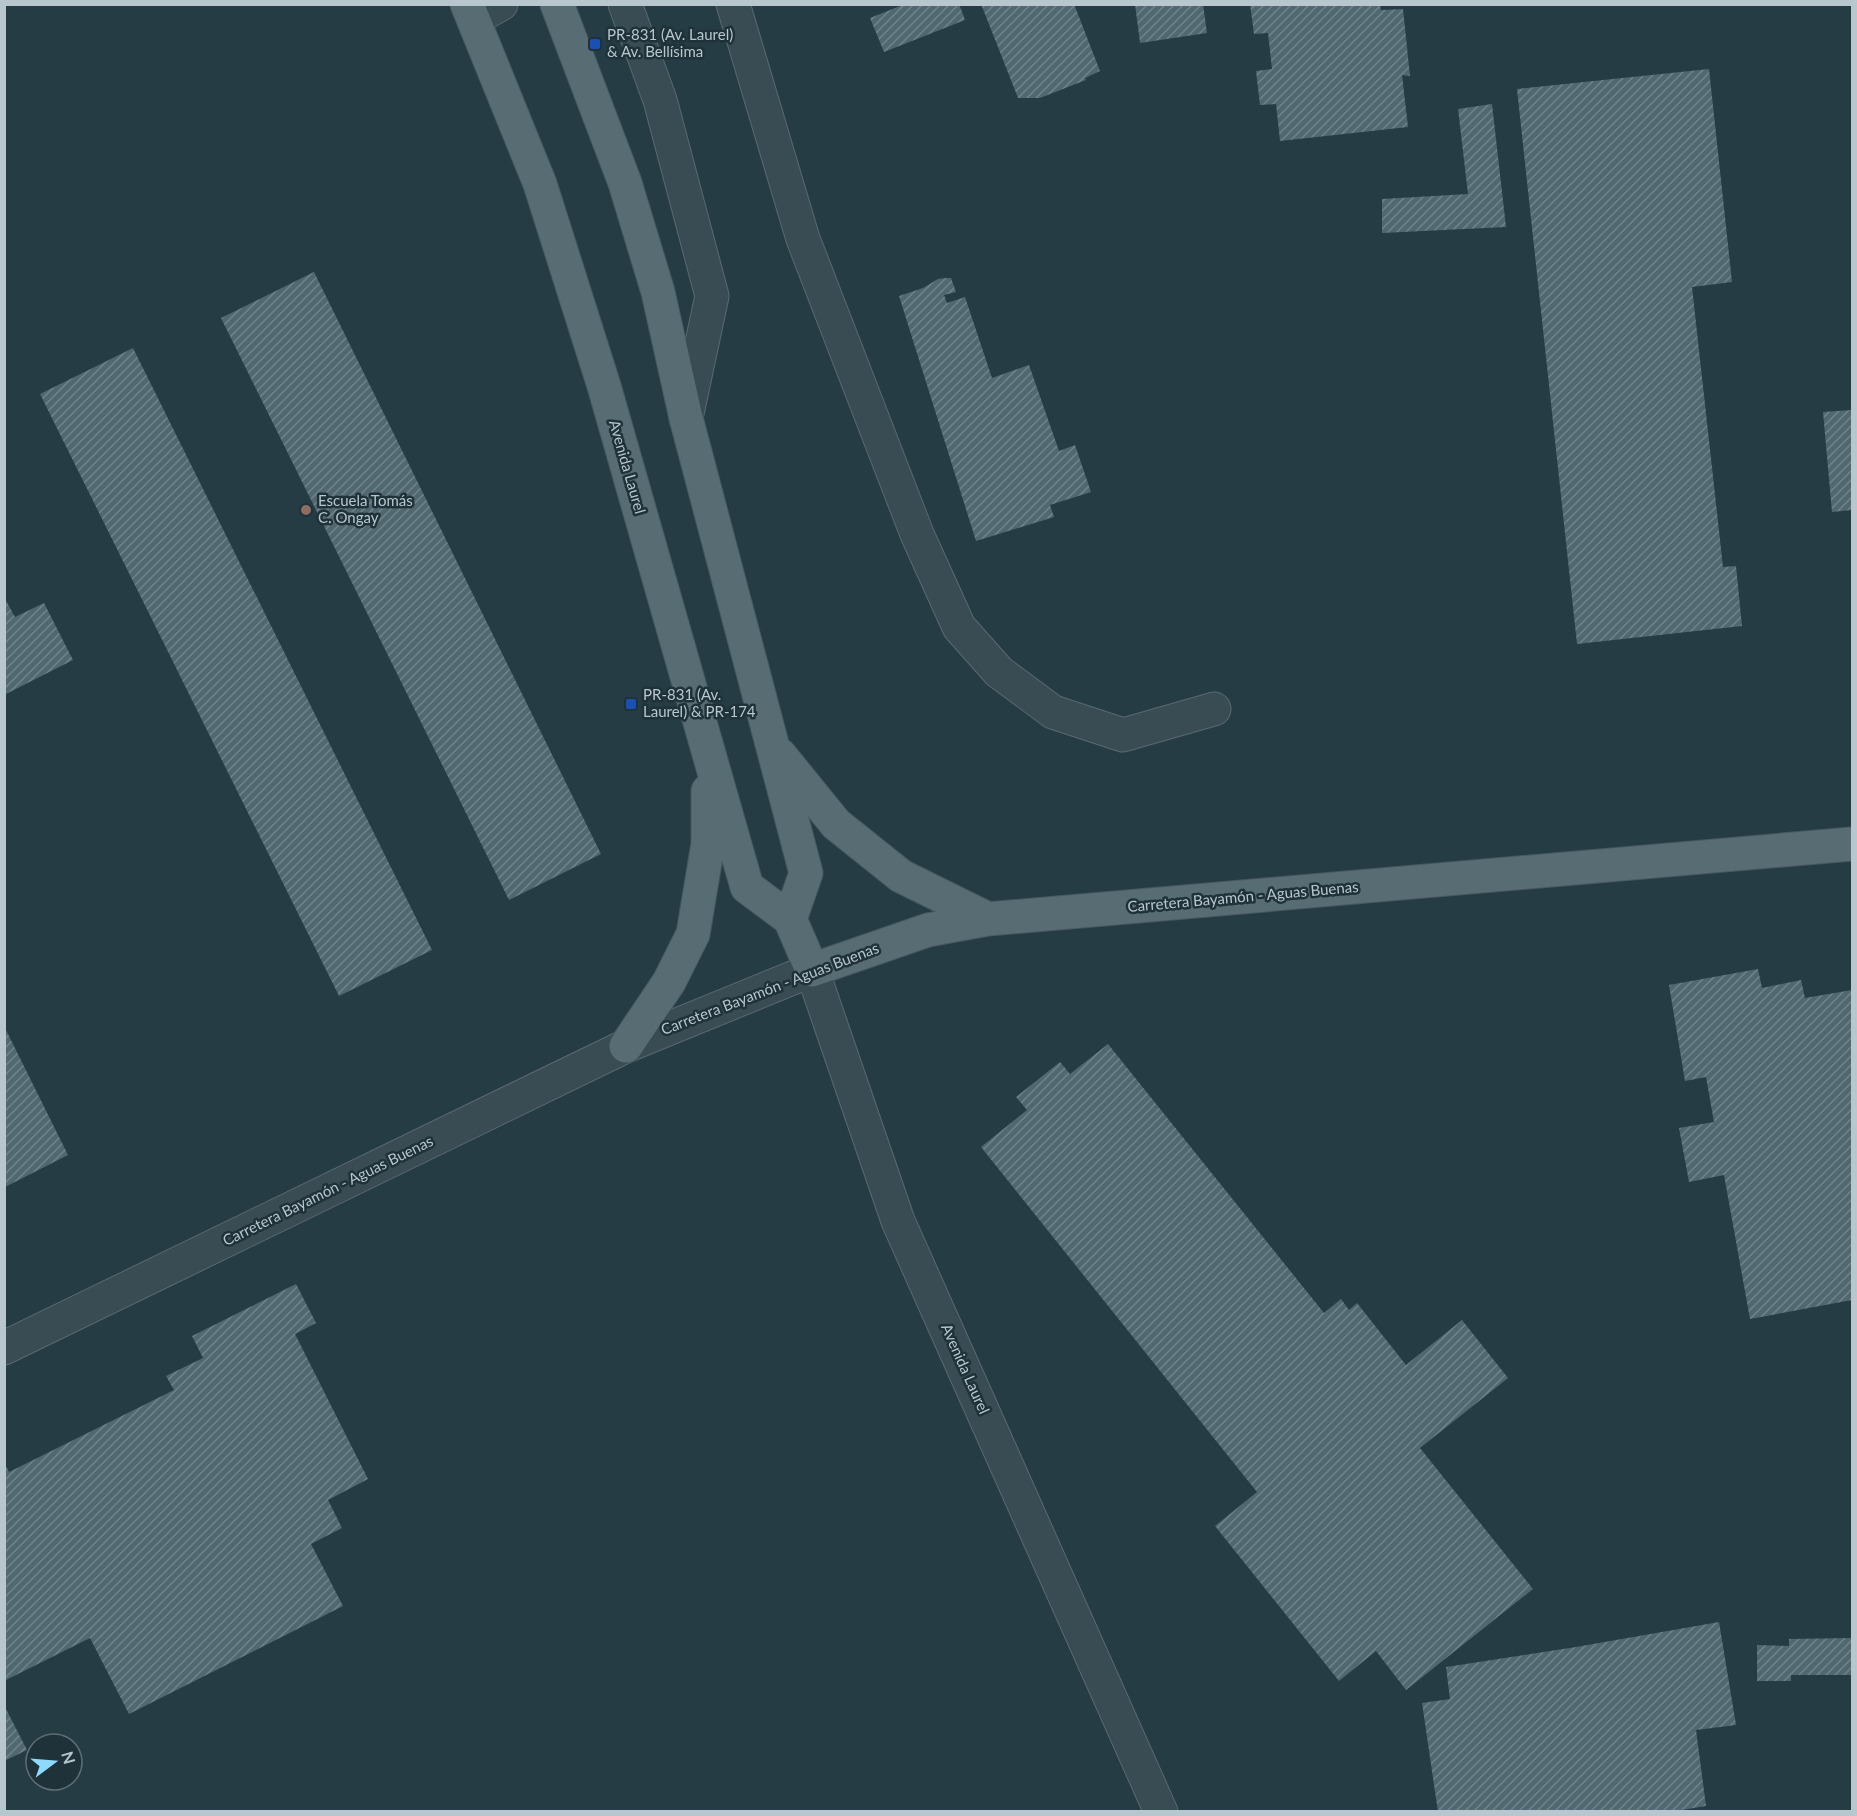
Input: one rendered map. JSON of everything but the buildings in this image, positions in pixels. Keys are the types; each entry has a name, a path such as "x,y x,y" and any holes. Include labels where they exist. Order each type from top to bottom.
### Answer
{"main road":[{"path":"557,4 628,194 658,292 686,418 806,873 790,919"},
{"name":"Avenida Laurel","path":"481,9 540,184 604,386 747,887 790,919 812,970"},
{"path":"772,746 836,824 901,876 988,919"},
{"path":"626,1046 669,982 693,934 708,844 707,747"},
{"name":"Carretera Bayamón - Aguas Buenas","path":"812,970 927,930 988,919 1852,844"}],"street":[{"path":"625,4 660,100 712,296 686,418"},
{"path":"734,4 803,239 917,534 960,627 999,672 1053,712 1124,735 1214,709"},
{"name":"Carretera Bayamón - Aguas Buenas","path":"4,1348 626,1046 812,970"},
{"name":"Avenida Laurel","path":"812,970 898,1221 1161,1812"}],"place":[{"name":"PR-831 (Av. Laurel) & Av. Bellísima","path":"595,44"},
{"name":"Escuela Tomás C. Ongay","path":"306,510"},
{"name":"PR-831 (Av. Laurel) & PR-174","path":"631,704"}]}
